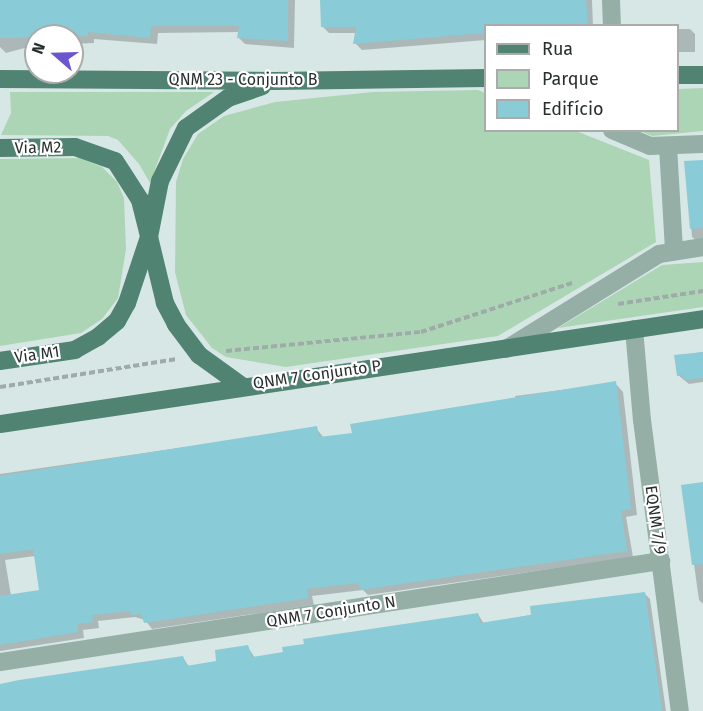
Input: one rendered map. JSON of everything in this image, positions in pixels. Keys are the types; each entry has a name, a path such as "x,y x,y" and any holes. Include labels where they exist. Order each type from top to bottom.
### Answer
{"main road":[{"path":"679,75 703,75"},
{"name":"QNM 23 - Conjunto B","path":"0,79 275,81 484,78"},
{"path":"242,386 199,355 165,303 149,237 160,182 186,128 228,98 275,81"},
{"name":"Via M2","path":"0,148 75,147 115,161 129,177 149,237"},
{"name":"Via M1","path":"0,361 75,350 98,338 117,321 137,282 149,237"},
{"path":"634,329 703,319"},
{"name":"QNM 7 Conjunto P","path":"0,424 634,329"}],"street":[{"path":"611,0 612,24"},
{"path":"617,132 650,146 703,144"},
{"path":"668,147 674,249"},
{"path":"506,349 659,254 674,249 703,247"},
{"name":"EQNM 7/9","path":"634,329 680,711"},
{"name":"QNM 7 Conjunto N","path":"0,662 661,561"}],"path":[{"path":"0,387 199,355 421,332 561,284 583,283 606,300 626,304 703,291"}],"green space":[{"path":"703,88 703,131 652,136 642,132 679,132 679,89"},
{"path":"478,90 484,93 484,132 579,132 649,160 656,242 498,336 286,367 226,357 212,348 186,315 175,272 176,182 183,159 198,134 224,116 275,102 373,92"},
{"path":"10,92 214,92 186,111 170,129 150,183 139,164 118,140 108,136 1,135 11,113"},
{"path":"80,158 102,167 117,182 124,198 126,249 118,298 102,319 81,333 0,346 0,159"},
{"path":"703,262 703,307 558,328 662,265"}],"building":[{"path":"0,0 288,0 288,41 237,38 239,26 151,26 150,38 88,32 88,36 84,36 84,24 24,24 24,37 0,38"},
{"path":"320,0 586,0 588,24 484,24 483,33 353,44 356,27 321,27"},
{"path":"703,160 703,228 690,229 684,161"},
{"path":"703,352 703,378 683,380 683,375 677,376 674,355"},
{"path":"616,381 631,509 621,511 627,551 360,590 359,583 306,589 309,598 144,623 141,614 131,615 130,611 92,615 93,622 77,624 78,632 0,645 0,596 39,590 33,549 0,554 0,476 317,426 319,437 352,433 350,424"},
{"path":"703,482 703,564 692,565 681,485"},
{"path":"645,592 662,711 0,711 0,684 19,680 183,656 186,666 216,661 215,650 248,645 252,657 283,652 282,647 304,644 303,639 478,613 480,623 531,615 530,606"}]}
